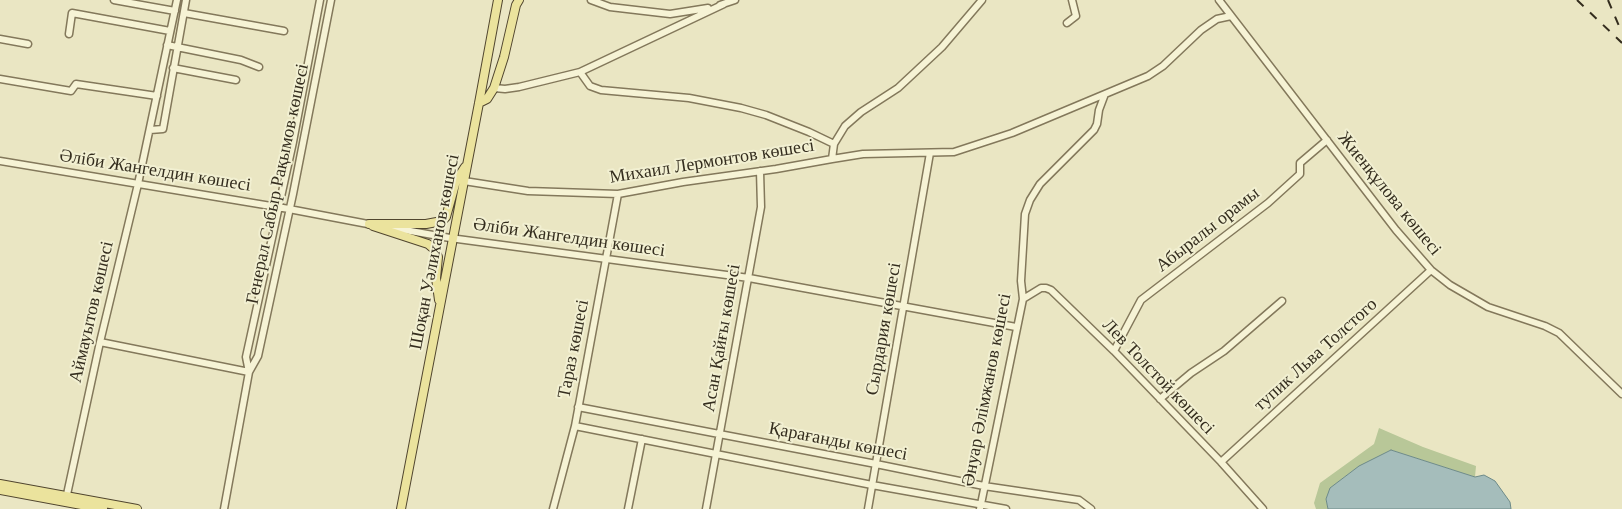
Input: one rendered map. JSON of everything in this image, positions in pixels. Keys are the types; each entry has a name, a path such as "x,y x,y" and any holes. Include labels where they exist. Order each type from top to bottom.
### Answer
{"main road":[{"name":"Шоқан Уәлиханов көшесі","path":"401,509 480,103 498,0"},
{"path":"480,103 487,99 494,88 504,57 516,5 519,0"},
{"path":"369,224 426,224 442,221 446,216 456,181 468,163"},
{"path":"369,224 428,244 435,250 438,257 436,278 440,308"},
{"path":"0,484 103,509"},
{"path":"0,490 137,509"}],"street":[{"path":"114,0 174,11"},
{"name":"Аймауытов көшесі","path":"66,499 100,342 138,184 177,0"},
{"path":"150,130 163,129 186,0"},
{"name":"Генерал Сабыр Рақымов көшесі","path":"249,372 246,357 320,0"},
{"name":"Генерал Сабыр Рақымов көшесі","path":"224,509 249,372 258,356 290,209 331,0"},
{"path":"591,0 610,7 670,14 695,11 736,0"},
{"name":"Михаил Лермонтов көшесі","path":"464,181 528,191 618,194 832,158 834,144 846,126 861,112 898,88 947,43 982,0"},
{"path":"1068,23 1076,16 1072,0"},
{"name":"Жиенқұлова көшесі","path":"1219,0 1396,230 1431,270 1450,285 1488,307 1545,326 1559,333 1622,394"},
{"path":"494,88 519,87 580,72 724,4"},
{"path":"184,12 284,31"},
{"path":"69,34 72,13 170,31"},
{"path":"832,158 863,154 954,152 1012,133 1148,76 1169,60 1201,30 1218,19 1231,16"},
{"path":"0,39 28,44"},
{"path":"167,45 241,60 259,67"},
{"path":"173,68 236,80"},
{"path":"580,72 590,86 601,90 688,98 741,108 766,115 810,132 834,144"},
{"path":"0,80 71,92 76,84 157,96"},
{"name":"Әнуар Әлімжанов көшесі","path":"980,507 1023,299 1021,281 1025,214 1034,192 1047,176 1094,130 1105,94"},
{"name":"Абыралы орамы","path":"1114,351 1141,300 1268,203 1300,174 1300,163 1327,140"},
{"name":"Сырдария көшесі","path":"868,509 930,154"},
{"name":"Әліби Жангелдин көшесі","path":"0,161 453,238 749,278 1016,327"},
{"name":"Асан Қайғы көшесі","path":"706,509 761,207 760,171"},
{"name":"Тараз көшесі","path":"553,509 575,426 618,194"},
{"name":"тупик Льва Толстого","path":"1221,462 1431,270"},
{"name":"Лев Толстой көшесі","path":"1023,299 1041,288 1050,290 1114,351 1221,462 1261,508"},
{"path":"1160,399 1191,373 1224,351 1282,301"},
{"path":"100,342 249,372"},
{"name":"Қарағанды көшесі","path":"578,407 984,486 1079,500 1091,509"},
{"name":"Қарағанды көшесі","path":"575,426 980,507 1006,509"},
{"path":"628,509 642,440"}],"green space":[{"path":"1379,428 1423,447 1476,466 1475,477 1391,450 1351,472 1331,488 1326,499 1328,509 1316,509 1314,503 1320,483 1374,444"}],"water":[{"path":"1391,450 1475,477 1484,475 1495,481 1510,502 1511,509 1328,509 1326,499 1330,488 1359,466"}],"railway":[{"path":"1577,0 1622,43"},
{"path":"1608,0 1622,33"}]}
